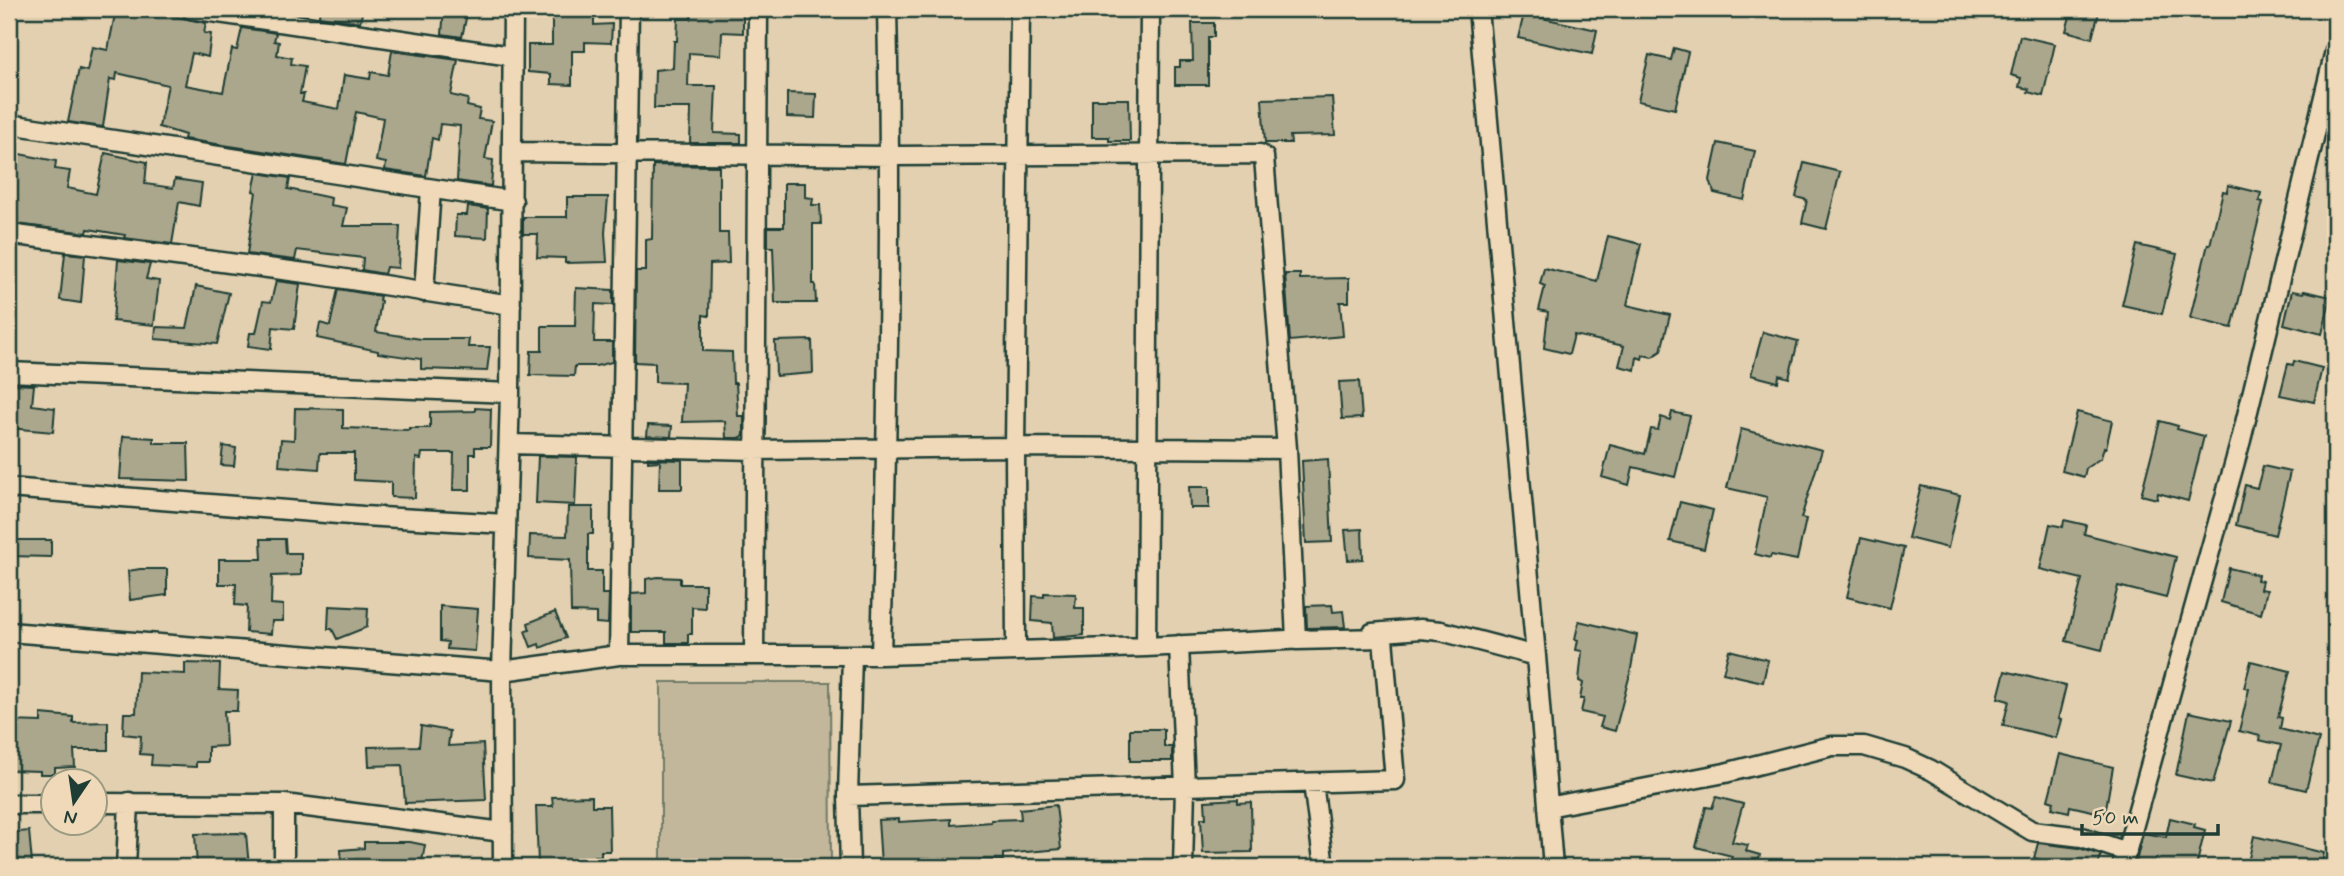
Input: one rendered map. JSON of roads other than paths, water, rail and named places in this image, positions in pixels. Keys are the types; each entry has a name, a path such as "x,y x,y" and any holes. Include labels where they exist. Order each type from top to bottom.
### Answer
{"street":[{"path":"191,9 512,56"},
{"path":"503,867 502,671 510,393 513,9"},
{"path":"619,655 629,9"},
{"path":"754,654 758,9"},
{"path":"881,655 887,448 890,156 887,9"},
{"path":"1016,650 1015,447 1020,9"},
{"path":"1146,648 1150,9"},
{"path":"1478,9 1553,867"},
{"path":"1548,807 1725,773 1832,746 1864,746 1905,758 1931,770 2032,831 2082,837 2125,859 2241,440 2335,51"},
{"path":"9,124 513,201"},
{"path":"513,152 757,156 1260,153 1264,157 1287,449 1296,640"},
{"path":"425,292 430,189"},
{"path":"9,234 313,274 511,305"},
{"path":"9,372 510,393"},
{"path":"509,444 754,450 1015,447 1287,449"},
{"path":"9,488 363,516 506,524"},
{"path":"1296,640 1420,629 1441,631 1536,656"},
{"path":"9,632 502,671 619,655 881,655 1383,638 1395,780 848,796"},
{"path":"1179,645 1185,787 1183,867"},
{"path":"850,867 848,796 852,655"},
{"path":"1313,783 1324,867"},
{"path":"126,867 129,802"},
{"path":"108,803 284,804 503,832"},
{"path":"9,804 38,804"},
{"path":"284,804 284,867"}]}
